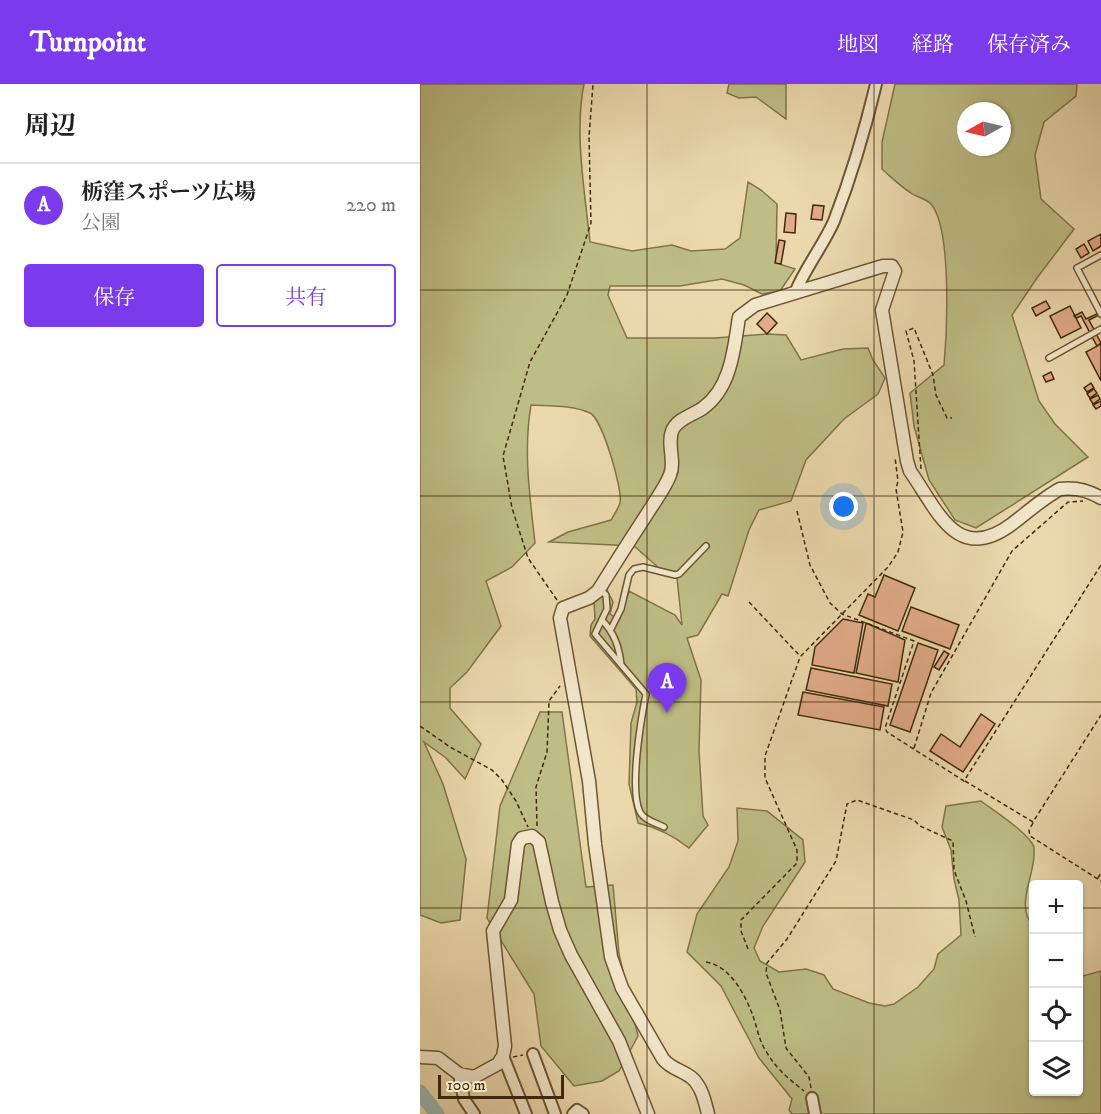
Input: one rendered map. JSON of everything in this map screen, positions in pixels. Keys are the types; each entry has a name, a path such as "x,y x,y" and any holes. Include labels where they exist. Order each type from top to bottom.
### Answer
{"street":[{"path":"795,293 802,275 815,257 834,221 868,118 876,84"},
{"path":"708,1114 702,1092 692,1078 671,1068 663,1059 646,1027 628,1001 615,970 607,940 589,781 560,618 563,608 589,598 599,589 672,472 671,450 674,429 681,421 708,404 722,387 729,369 739,317 755,305 883,266 892,266 895,271 882,310 907,461 910,471 947,525 957,535 979,540 998,534 1060,489 1071,487 1083,489 1101,498"},
{"path":"526,1114 504,1057 505,1046 493,931 511,900 518,844 522,838 532,836 539,842 552,902 571,955 619,1041 647,1114"},
{"path":"532,1054 555,1114"},
{"path":"420,1056 438,1058 459,1074 469,1077 480,1075 498,1064 504,1057"},
{"path":"459,1074 464,1099 474,1114"},
{"path":"812,1098 814,1114"},
{"path":"573,1114 577,1110 583,1114"}],"lane":[{"path":"1101,255 1077,268 1101,314"},
{"path":"1048,358 1101,329"},
{"path":"611,629 621,609 630,572 634,568 644,567 679,574 706,546"},
{"path":"599,589 606,595 608,601 607,609 595,634 646,694 639,726 636,772 640,813 650,821 664,827"},
{"path":"602,620 615,637 621,665"}],"path":[{"path":"563,608 528,558 512,508 503,456 530,362 567,295 591,223 589,137 593,84"},
{"path":"922,488 914,361 906,331 914,328 933,375 936,395 947,418 952,418"},
{"path":"748,949 741,931 741,920 797,863 796,850 765,778 765,756 800,657 888,567 898,552 903,532 896,489 898,482 894,450"},
{"path":"914,749 931,693 1012,551 1068,502 1087,501"},
{"path":"797,511 810,565 830,603 842,614 914,641 885,728 887,732 1033,822"},
{"path":"964,781 1101,565"},
{"path":"749,602 800,657"},
{"path":"420,726 450,747 492,770 516,801 532,836 538,831 535,794 547,752 549,701 564,682 566,672 569,670"},
{"path":"1101,715 1029,830 1030,836 1101,881"},
{"path":"812,1098 810,1077 786,1048 780,1010 772,994 766,973 767,963 787,939 836,861 847,804 856,800 872,805 914,820 920,826 953,841 954,870 966,901 975,937"},
{"path":"1098,879 1101,873"},
{"path":"706,962 715,963 723,968 737,984 752,1014 764,1048 778,1070 812,1098"},
{"path":"504,1057 532,1054"}],"shaded area":[{"path":"420,84 584,84 580,142 590,242 632,251 672,245 691,251 725,249 740,238 748,182 777,204 776,263 795,269 780,291 762,294 744,285 722,279 680,286 610,286 608,295 627,338 786,335 801,360 843,349 868,348 885,378 878,394 844,419 806,460 791,501 759,510 749,530 728,596 722,594 698,635 687,638 701,680 699,751 703,816 708,825 689,848 665,832 638,823 629,784 631,723 637,702 636,689 590,636 591,625 595,619 594,602 605,586 613,602 610,614 619,620 629,591 675,615 682,625 677,578 660,569 634,546 549,542 568,532 611,520 620,503 620,496 611,455 595,418 590,413 576,409 531,405 527,457 535,543 512,567 486,581 501,626 467,672 450,688 450,708 481,744 465,779 446,758 424,742 443,784 466,859 460,920 441,923 420,915"},
{"path":"729,84 786,84 786,119 756,97 739,98 727,93"},
{"path":"895,84 1077,84 1076,96 1044,122 1035,155 1041,199 1074,229 1012,315 1039,401 1055,424 1088,457 976,528 955,520 929,480 914,426 910,393 944,365 945,257 938,216 931,204 907,190 882,169 882,142"},
{"path":"540,712 562,712 586,887 613,885 619,954 638,1036 619,1071 602,1081 574,1086 541,1046 534,994 487,918 500,806"},
{"path":"981,801 1025,835 1034,847 1033,865 1025,902 1029,919 1029,1096 1083,1096 1083,976 1101,971 1101,1114 792,1114 789,1110 792,1099 759,1058 721,986 687,952 697,914 729,867 738,841 737,808 767,811 803,840 805,862 763,926 754,948 760,961 779,972 806,969 824,975 833,989 869,1003 885,1006 894,1004 918,987 934,969 938,954 961,935 959,900 951,850 942,827 946,806"}],"building":[{"path":"813,205 824,206 822,220 811,219"},
{"path":"786,213 796,214 795,233 784,232"},
{"path":"1101,234 1101,246 1093,251 1088,241"},
{"path":"779,240 785,241 781,264 775,263"},
{"path":"1084,244 1089,253 1081,258 1076,249"},
{"path":"1046,301 1050,308 1036,316 1032,308"},
{"path":"1070,306 1081,328 1061,338 1050,316"},
{"path":"1082,312 1086,319 1101,312 1089,320 1101,343 1097,346 1081,316 1076,318 1074,316"},
{"path":"767,313 777,323 767,334 757,324"},
{"path":"1101,344 1101,381 1086,352"},
{"path":"1051,372 1054,379 1046,382 1043,376"},
{"path":"1091,383 1094,388 1087,392 1084,388"},
{"path":"1094,389 1097,393 1090,398 1087,394"},
{"path":"1098,395 1100,399 1093,404 1090,399"},
{"path":"1101,401 1101,406 1096,409 1093,405"},
{"path":"884,575 915,588 898,631 859,615 868,594 875,597"},
{"path":"911,607 959,625 950,649 902,631"},
{"path":"843,619 863,623 854,673 812,665 815,647"},
{"path":"866,623 905,640 898,682 856,673"},
{"path":"918,643 938,650 910,732 890,725"},
{"path":"944,651 949,654 939,670 934,667"},
{"path":"811,668 892,684 888,706 806,690"},
{"path":"803,692 884,707 880,730 798,715"},
{"path":"981,714 995,724 963,772 930,751 941,734 960,747"}],"waterway":[{"path":"420,1092 437,1114"}],"place":[{"name":"栃窪スポーツ広場","path":"667,713"}]}
